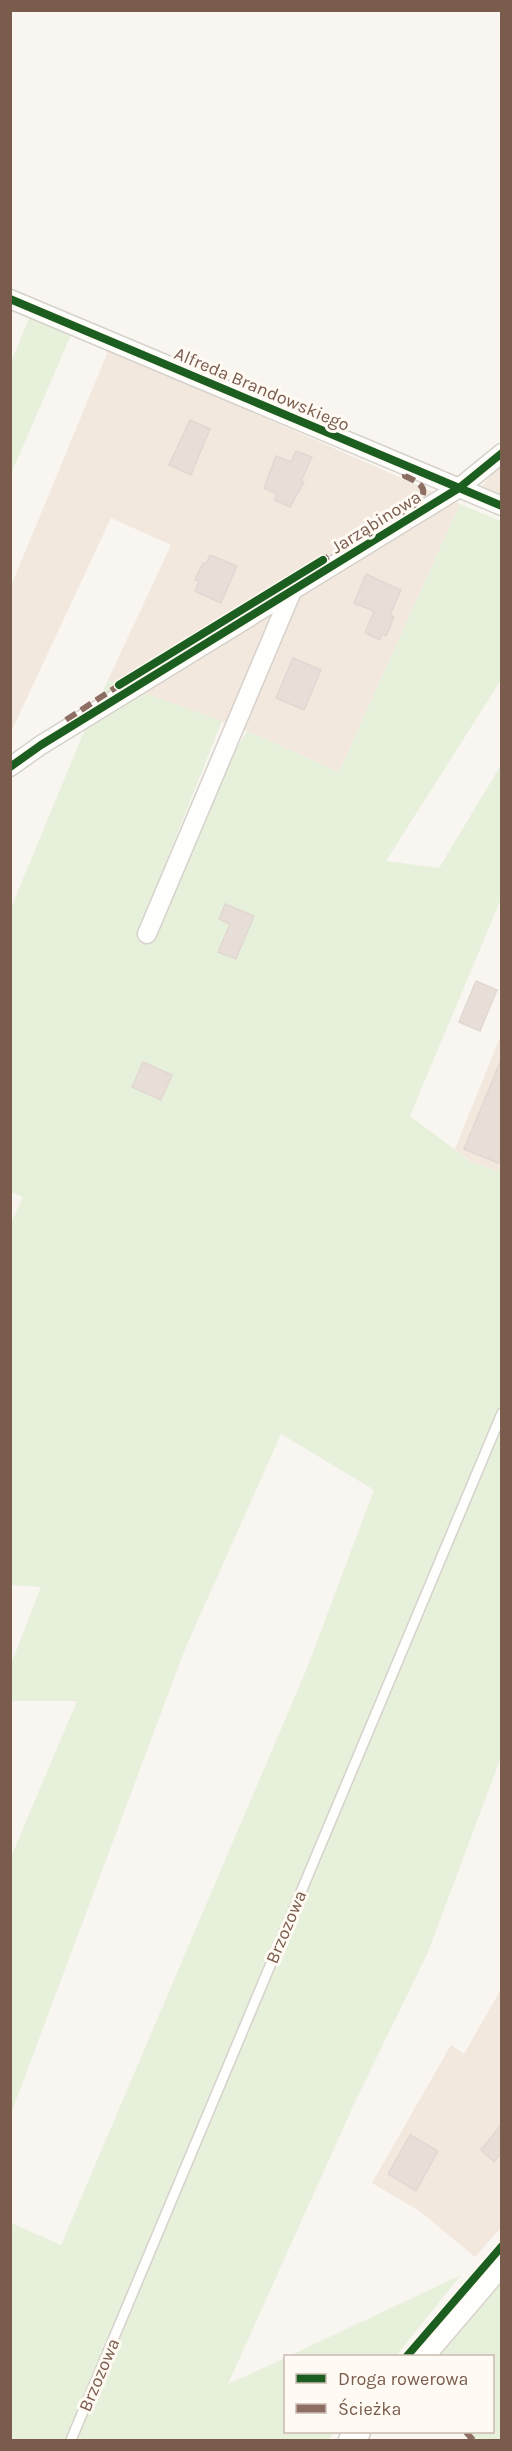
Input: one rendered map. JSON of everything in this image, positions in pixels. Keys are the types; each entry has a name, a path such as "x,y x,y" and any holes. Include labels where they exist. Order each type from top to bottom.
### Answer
{"street":[{"name":"Alfreda Brandowskiego","path":"10,299 501,506"},
{"name":"Jarząbinowa","path":"10,767 459,488 501,453"},
{"path":"147,934 292,591"},
{"path":"423,2355 501,2262"}],"lane":[{"name":"Brzozowa","path":"71,2440 501,1413"}],"shaded area":[{"path":"109,349 460,504 339,772 247,731 108,680 171,545 111,518 11,732 11,586"},
{"path":"501,462 501,494 482,486"},
{"path":"501,1035 501,1172 471,1162 455,1149"},
{"path":"501,1989 501,2228 475,2257 421,2212 372,2183 451,2045 464,2054"}],"green space":[{"path":"30,316 71,335 11,474 11,362"},
{"path":"460,504 501,521 501,680 386,861 439,868 501,765 501,899 410,1116 471,1162 501,1172 501,1757 428,1952 355,2102 228,2384 284,2358 284,2433 334,2433 328,2440 10,2440 11,2223 61,2245 307,1668 374,1490 281,1434 185,1649 11,2114 11,1857 77,1701 11,1701 11,1664 41,1587 10,1585 10,1225 23,1197 10,1192 11,908 83,734 108,680 222,721 160,877 247,731 339,772"},
{"path":"461,2275 397,2355 291,2355"},
{"path":"501,2281 501,2440 471,2440 466,2433 494,2433 494,2355 436,2355"}],"building":[{"path":"190,420 210,429 191,475 169,465"},
{"path":"296,451 312,457 301,481 304,482 290,507 275,500 277,494 264,488 276,456 291,462"},
{"path":"210,555 237,566 221,603 195,591 199,581 195,580 203,563 206,564"},
{"path":"366,574 401,590 390,615 394,617 386,636 382,634 380,640 365,633 374,611 354,603"},
{"path":"293,658 321,670 304,710 276,698"},
{"path":"225,904 254,916 236,959 218,952 230,924 219,919"},
{"path":"476,981 497,990 480,1031 459,1022"},
{"path":"501,1060 501,1154 498,1163 464,1149"},
{"path":"143,1062 172,1075 161,1100 132,1087"},
{"path":"501,2125 501,2153 494,2162 481,2150"},
{"path":"410,2135 438,2151 416,2191 388,2174"}],"marked path":[{"path":"318,563 419,502 423,489 418,483 405,476 408,467"},
{"path":"66,720 124,682"},
{"path":"467,2433 473,2440"}],"cycle path":[{"path":"10,299 502,506"},
{"path":"10,767 41,745 459,488 502,453"},
{"path":"119,685 323,560"},
{"path":"408,2355 502,2246"}]}
